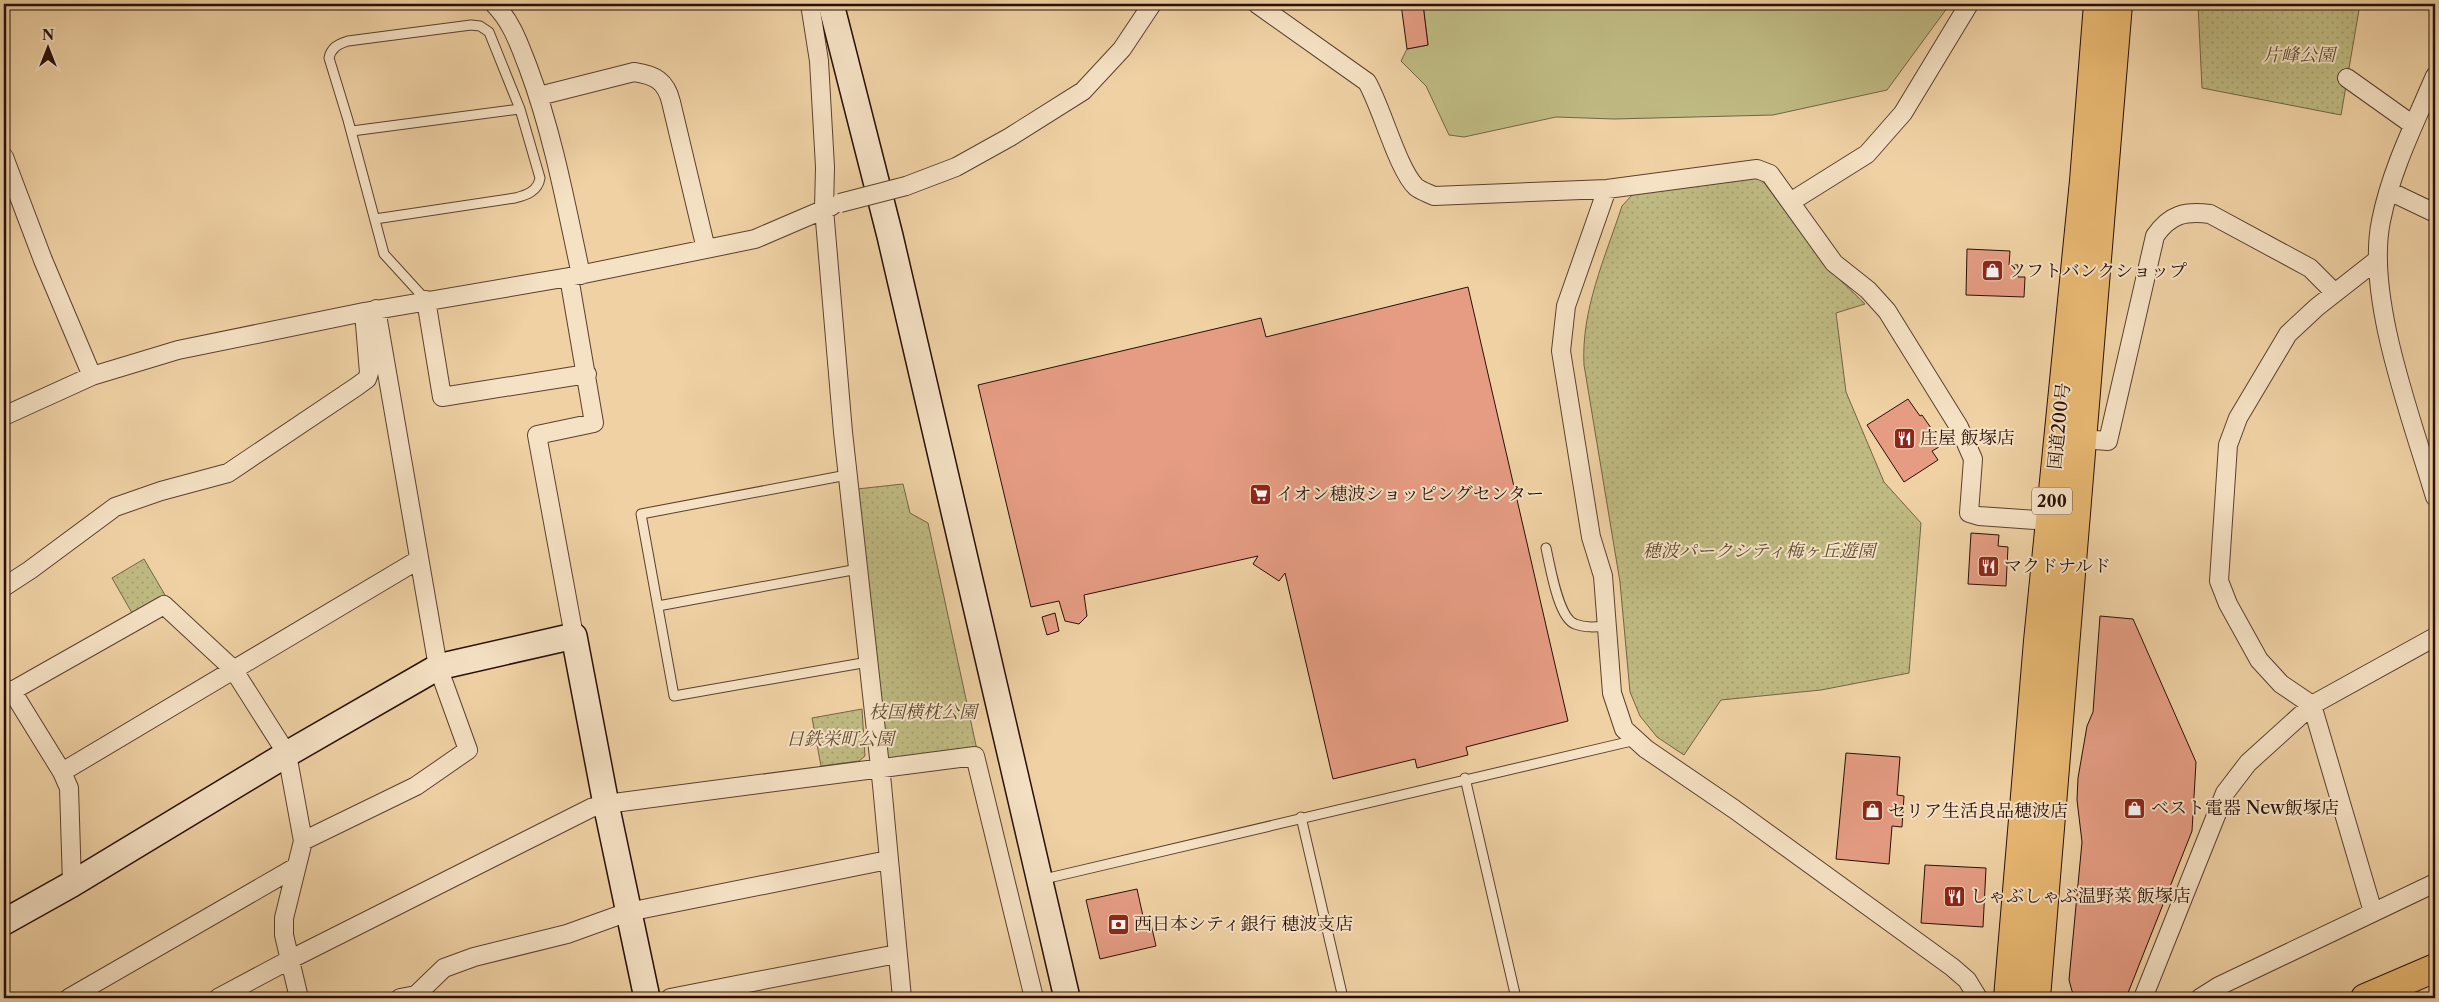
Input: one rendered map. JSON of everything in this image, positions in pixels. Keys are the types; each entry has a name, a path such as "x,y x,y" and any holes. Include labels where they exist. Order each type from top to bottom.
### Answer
{"main road":[{"name":"国道200号","path":"2008,998 2050,521 2084,181 2098,4"},
{"name":"国道200号","path":"2036,998 2055,788 2118,4"},
{"path":"2365,998 2435,968"}],"street":[{"path":"494,4 515,33 539,96 575,276 594,423 537,435 606,804 647,998"},
{"path":"810,4 819,61 825,167 832,206 848,475 882,785 902,998"},
{"path":"831,4 890,236 1067,998"},
{"path":"4,416 92,376 178,350 370,310 575,276 755,239 832,206 906,186 956,167 1010,137 1082,91 1122,49 1152,4"},
{"path":"1256,4 1367,82 1377,100 1406,175 1417,188 1434,196 1607,189 1757,169 1770,174 1792,201 1834,263 1868,290 1887,311 1959,427 1972,460 1969,513 1979,516 2050,521"},
{"path":"1792,201 1867,154 1897,120 1969,4"},
{"path":"539,96 634,72 649,75 662,81 668,89 706,249"},
{"path":"2435,76 2428,106 2413,125 2389,191 2381,222 2377,260 2384,313 2393,350 2435,497"},
{"path":"2347,78 2413,125"},
{"path":"4,157 43,260 92,376"},
{"path":"1607,189 1566,306 1561,351 1592,537 1603,576 1612,693 1624,729 1636,740 1952,967 1968,980 1978,998"},
{"path":"2389,191 2435,213"},
{"path":"2082,439 2108,441 2156,236 2164,223 2193,212 2210,214 2310,268 2335,293"},
{"path":"2372,912 2312,706 2281,684 2259,660 2228,604 2219,581 2228,445 2238,418 2288,334 2377,260"},
{"path":"426,300 442,397 587,374"},
{"path":"303,840 416,786 468,750 438,667 370,310"},
{"path":"4,587 115,507 160,491 228,473 356,388 367,379 369,373 370,310"},
{"path":"62,772 418,560"},
{"path":"72,884 69,788 62,772 8,689 164,605 233,669 287,754 303,840 284,918 284,935 299,998"},
{"path":"4,922 72,884 287,754 438,667 574,636"},
{"path":"2143,998 2225,793 2248,763 2312,706 2435,637"},
{"path":"218,998 291,958 591,808 606,804 975,756 1034,998"},
{"path":"411,997 444,968 474,957 567,934 628,912 888,860"},
{"path":"69,998 131,965 296,866"},
{"path":"2200,998 2219,986 2435,883"},
{"path":"670,998 897,954"}],"lane":[{"path":"375,219 515,198 535,190 540,178 520,109 489,32 480,26 472,25 358,40 338,44 330,52 329,58 352,132 384,254 426,300"},
{"path":"352,132 520,109"},
{"path":"848,475 641,514 674,696 868,662"},
{"path":"1546,548 1564,614 1573,624 1586,627 1606,626"},
{"path":"658,606 858,569"},
{"path":"1040,880 1465,778 1636,740"},
{"path":"1465,778 1516,998"},
{"path":"1301,817 1343,998"}],"green space":[{"path":"1423,4 1950,4 1887,90 1773,115 1614,119 1556,117 1464,137 1449,135 1426,86 1401,61 1407,49 1428,45"},
{"name":"片峰公園","path":"2198,4 2360,4 2341,115 2202,88"},
{"name":"穂波パークシティ梅ヶ丘遊園","path":"1752,177 1762,180 1827,267 1865,304 1836,313 1846,392 1884,482 1921,523 1909,673 1821,690 1721,700 1684,755 1657,737 1640,716 1630,692 1620,582 1584,365 1586,324 1595,284 1622,206 1632,195 1650,190"},
{"name":"枝国横枕公園","path":"903,484 910,513 928,523 977,750 885,760 857,489"},
{"path":"144,559 165,595 132,613 112,578"},
{"name":"日鉄栄町公園","path":"862,709 865,756 859,761 821,766 812,718"}],"building":[{"path":"1401,4 1423,4 1428,45 1407,49"},
{"name":"ソフトバンクショップ","path":"1967,249 2010,251 2009,265 2018,265 2018,277 2025,277 2024,297 1966,295"},
{"name":"イオン穂波ショッピングセンター","path":"1468,287 1568,721 1466,747 1468,755 1417,768 1415,759 1333,779 1285,573 1279,581 1253,564 1258,556 1084,595 1087,616 1079,624 1065,621 1059,601 1031,607 978,385 1261,318 1266,337"},
{"name":"庄屋 飯塚店","path":"1908,399 1931,428 1928,430 1939,447 1932,451 1938,460 1904,482 1867,425"},
{"name":"マクドナルド","path":"1971,533 1999,535 1998,546 2008,547 2006,586 1968,584"},
{"path":"1055,613 1059,631 1047,635 1042,617"},
{"name":"ベスト電器 New飯塚店","path":"2100,616 2133,619 2196,762 2192,831 2126,998 2076,998 2069,980 2082,842 2077,800 2078,778 2087,726 2093,712"},
{"name":"セリア生活良品穂波店","path":"1846,753 1900,757 1897,795 1904,796 1902,827 1892,826 1889,864 1836,859"},
{"name":"しゃぶしゃぶ温野菜 飯塚店","path":"1925,865 1986,868 1983,927 1921,923"},
{"name":"西日本シティ銀行 穂波支店","path":"1137,889 1145,925 1151,924 1156,946 1100,959 1086,900"}],"place":[{"name":"ソフトバンクショップ","path":"1992,271"},
{"name":"庄屋 飯塚店","path":"1904,438"},
{"name":"イオン穂波ショッピングセンター","path":"1260,494"},
{"name":"マクドナルド","path":"1988,566"},
{"name":"ベスト電器 New飯塚店","path":"2135,808"},
{"name":"セリア生活良品穂波店","path":"1872,811"},
{"name":"しゃぶしゃぶ温野菜 飯塚店","path":"1954,896"},
{"name":"西日本シティ銀行 穂波支店","path":"1118,924"}]}
